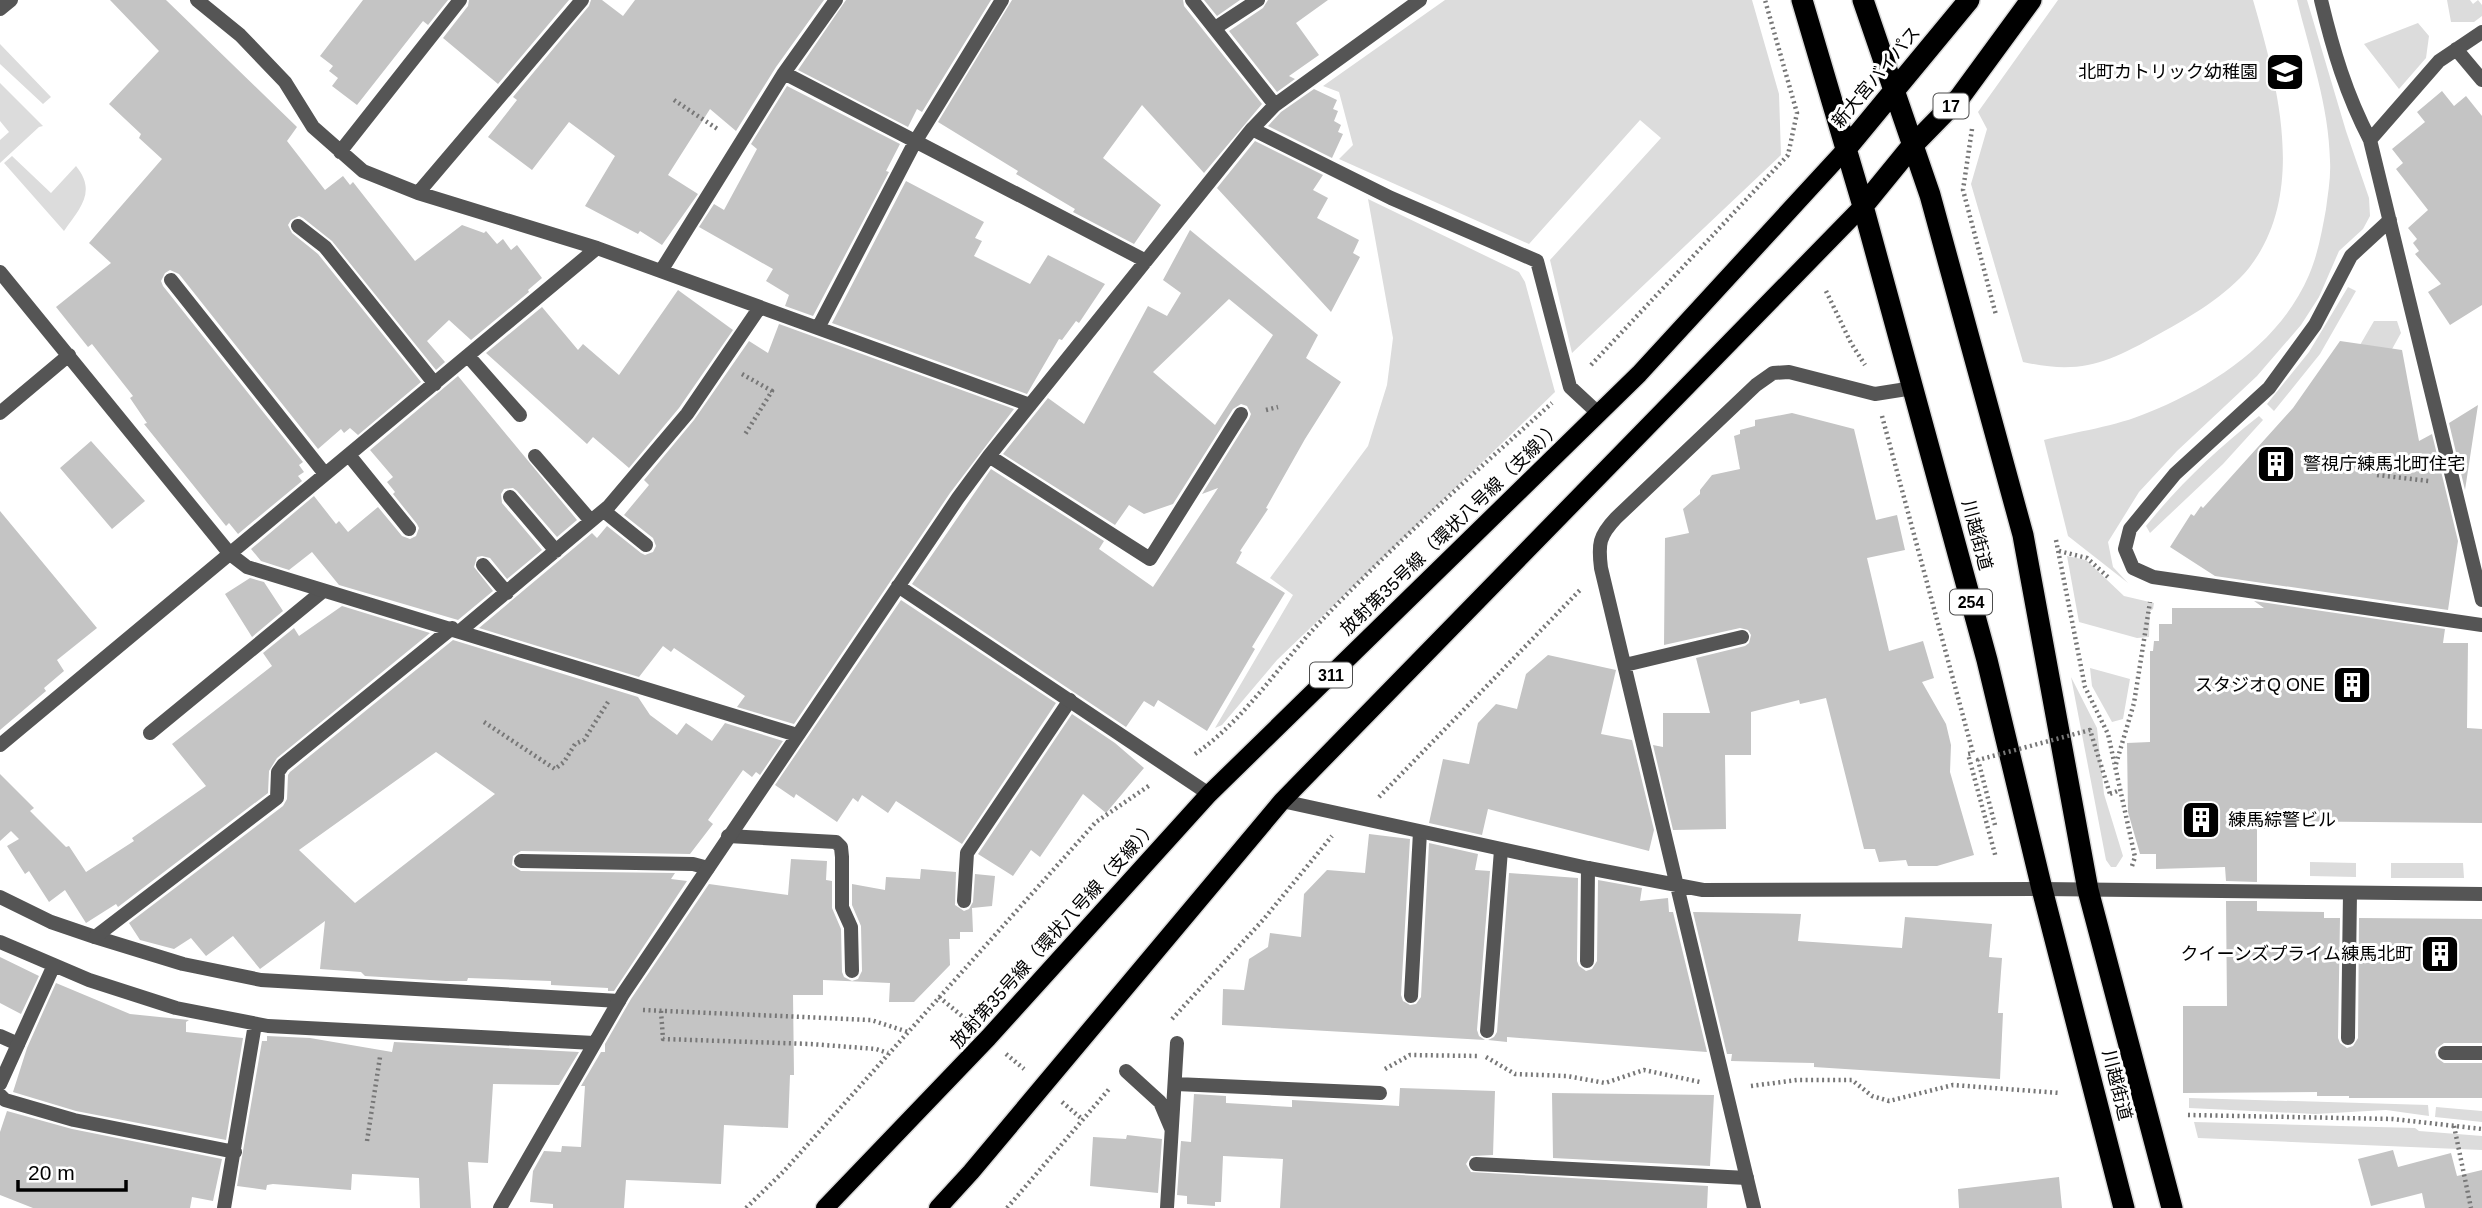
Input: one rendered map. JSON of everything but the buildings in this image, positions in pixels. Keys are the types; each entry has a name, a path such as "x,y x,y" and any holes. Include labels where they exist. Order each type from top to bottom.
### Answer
{"highway":[{"name":"川越街道","path":"1802,0 1863,206 1987,660 2042,889 2124,1208"},
{"name":"川越街道","path":"1864,0 1930,195 2023,535 2088,890 2172,1208"},
{"name":"新大宮バイパス","path":"1845,150 1969,0"},
{"name":"17","path":"1863,206 1912,146 1960,97 2031,0"}],"main road":[{"name":"放射第35号線（環状八号線（支線））","path":"825,1208 988,1038 1209,794 1648,364 1845,150"},
{"path":"938,1208 1282,801 1863,206"}],"street":[{"path":"0,9 11,0"},
{"path":"197,0 240,35 285,82 313,127 363,171 418,193 597,247 1030,405"},
{"path":"340,152 460,0"},
{"path":"418,193 582,0"},
{"path":"661,271 784,73 836,0"},
{"path":"818,328 915,142 1002,0"},
{"path":"1192,0 1276,106"},
{"path":"1215,28 1258,0"},
{"path":"500,1208 617,1005 797,734 989,456 1252,129 1276,106 1420,0"},
{"path":"2320,0 2351,105 2370,140 2482,600"},
{"path":"2370,140 2439,61 2482,32"},
{"path":"2456,49 2482,80"},
{"path":"784,73 1146,261"},
{"path":"1252,129 1391,198 1537,261 1570,387 1598,413"},
{"path":"2390,220 2351,256 2315,325 2269,388 2175,474 2130,528 2124,549 2133,568 2153,577 2482,625"},
{"path":"298,226 325,247 435,384"},
{"path":"0,745 597,247"},
{"path":"0,272 230,554 247,567 797,734"},
{"path":"171,280 325,474"},
{"path":"95,937 277,798 278,772 283,765 507,593 604,510 687,414 761,307"},
{"path":"0,413 69,355"},
{"path":"468,356 520,415"},
{"path":"1754,1208 1601,568 1598,546 1605,530 1616,518 1756,385 1773,373 1788,372 1875,394 1913,388"},
{"path":"989,456 1150,559 1241,414"},
{"path":"349,455 410,528"},
{"path":"535,456 591,521"},
{"path":"510,497 556,551"},
{"path":"604,510 646,545"},
{"path":"483,565 507,593"},
{"path":"898,586 1209,794"},
{"path":"150,733 323,591"},
{"path":"1625,665 1742,637"},
{"path":"964,901 967,853 1070,700"},
{"path":"1282,801 1501,850 1703,890 2042,889 2482,894"},
{"path":"1411,996 1420,832"},
{"path":"729,836 832,840 841,847 842,907 851,927 852,971"},
{"path":"1488,1031 1501,850"},
{"path":"521,861 693,864 708,867"},
{"path":"1587,961 1588,868"},
{"path":"2348,1038 2350,893"},
{"path":"0,897 51,922 95,937 183,964 261,980 617,1005"},
{"path":"0,942 89,980 176,1008 256,1024 594,1043"},
{"path":"0,1084 54,965"},
{"path":"224,1208 256,1024"},
{"path":"0,1036 18,1044"},
{"path":"1167,1208 1177,1043"},
{"path":"2445,1053 2482,1053"},
{"path":"1126,1071 1160,1102 1173,1132"},
{"path":"1176,1084 1380,1093"},
{"path":"0,1096 5,1100 74,1120 235,1152"},
{"path":"1476,1164 1747,1178"}],"path":[{"path":"746,1208 784,1171 1096,822 1219,738 1322,620 1438,506 1570,387 1788,155 1797,113 1765,0"},
{"path":"674,100 740,144"},
{"path":"1826,291 1851,344 1866,365 1875,394 1973,753 1968,754 1996,858"},
{"path":"738,372 772,391 744,436"},
{"path":"2377,475 2454,484"},
{"path":"2115,767 2134,703 2151,598"},
{"path":"484,722 555,769 564,762 575,744 584,740 621,681"},
{"path":"1988,827 1996,825 1978,760 2090,730 2110,794 2120,790"},
{"path":"1177,1043 1160,1032 1263,920 1347,816"},
{"path":"617,1005 662,1011 871,1020 908,1031"},
{"path":"662,1011 663,1039 811,1044 876,1049 888,1053"},
{"path":"367,1141 383,1032"},
{"path":"1384,1070 1410,1055 1484,1056 1514,1074 1567,1076 1605,1083 1644,1070 1725,1086 1797,1080 1852,1080 1871,1096 1889,1101 1953,1085 2060,1093"},
{"path":"1007,1208 1126,1071"},
{"path":"2188,1115 2393,1119 2482,1129"},
{"path":"2454,1126 2472,1208"}],"shaded area":[{"path":"1445,0 1752,0 1779,94 1781,155 1572,353 1550,260 1661,138 1640,120 1529,244 1339,159 1353,145 1339,92 1323,86"},
{"path":"2058,0 2253,0 2278,101 2283,172 2278,206 2267,238 2249,268 2230,288 2195,313 2124,352 2094,364 2062,367 2023,362 1971,184 1987,129 1978,112"},
{"path":"2297,0 2307,0 2369,198 2370,216 2363,229 2339,251 2319,297 2301,325 2257,376 2177,451 2139,492 2108,542 2113,567 2128,583 2068,536 2044,440 2135,418 2196,390 2242,360 2262,342 2281,322 2296,299 2309,275 2317,251 2326,209 2330,167 2323,100"},
{"path":"2447,0 2470,0 2473,4 2478,0 2482,5 2482,16 2474,22 2451,22"},
{"path":"2418,23 2429,36 2426,58 2399,89 2364,44"},
{"path":"0,44 51,97 43,104 0,64"},
{"path":"0,83 43,126 0,163 0,140 9,132 0,121"},
{"path":"12,156 51,193 76,166 82,175 86,192 84,200 64,231 4,163"},
{"path":"1368,199 1519,272 1525,282 1555,392 1277,660 1222,725 1215,728 1293,595 1270,578 1368,446 1387,385 1393,338"},
{"path":"2348,287 2356,291 2320,354 2274,411 2267,404 2309,352"},
{"path":"2374,321 2397,321 2401,333 2343,437 2325,405"},
{"path":"2259,416 2263,420 2223,464 2150,533 2146,526 2185,482 2213,454"},
{"path":"2067,556 2086,560 2124,596 2154,603 2150,611 2149,637 2137,638 2079,622"},
{"path":"2090,668 2130,679 2123,719 2112,722 2092,686"},
{"path":"2071,677 2097,728 2104,794 2123,856 2116,867 2111,867 2106,860"},
{"path":"2310,862 2356,863 2356,877 2310,876"},
{"path":"2391,863 2463,863 2464,878 2391,878"},
{"path":"2189,1098 2428,1105 2429,1116 2386,1110 2315,1114 2189,1108"},
{"path":"2436,1107 2482,1111 2482,1122 2435,1117"},
{"path":"2194,1122 2415,1128 2419,1131 2482,1136 2482,1150 2198,1138"}],"place":[{"name":"北町カトリック幼稚園","path":"2285,72"},
{"name":"警視庁練馬北町住宅","path":"2276,464"},
{"name":"スタジオQ ONE","path":"2352,685"},
{"name":"練馬綜警ビル","path":"2201,820"},
{"name":"クイーンズプライム練馬北町","path":"2440,954"}]}
